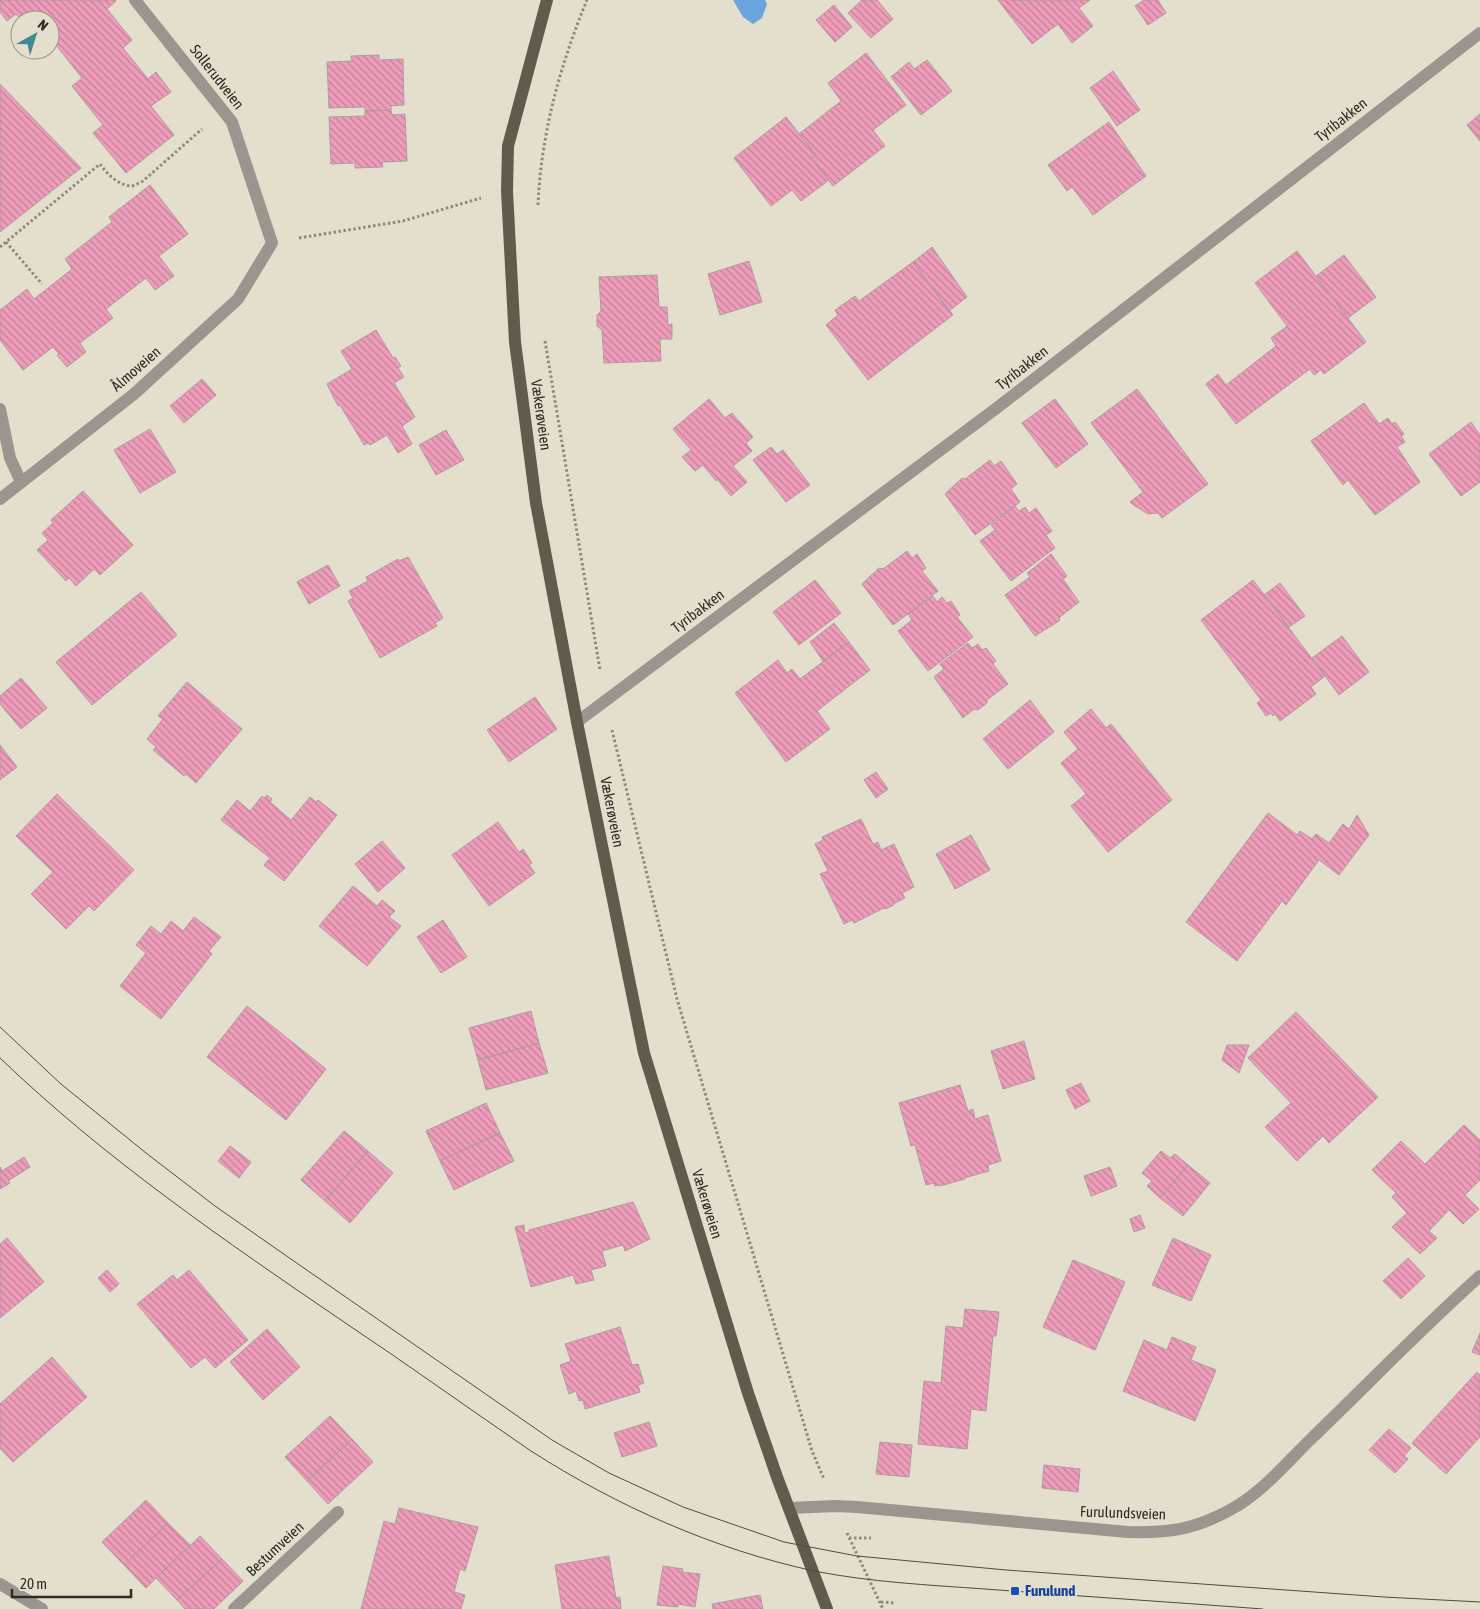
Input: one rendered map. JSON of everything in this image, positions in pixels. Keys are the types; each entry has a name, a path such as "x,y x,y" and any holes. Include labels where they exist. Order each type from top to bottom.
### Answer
{"main road":[{"name":"Vækerøveien","path":"547,0 508,146 507,191 515,342 536,503 577,722 644,1053 748,1394 827,1609"}],"street":[{"name":"Sollerudveien","path":"134,0 232,122 272,243"},
{"name":"Tyribakken","path":"577,722 998,407 1480,33"},
{"name":"Ålmoveien","path":"0,499 134,394 238,299 272,243"},
{"path":"0,409 10,458 21,482"},
{"name":"Furulundsveien","path":"789,1508 836,1506 1128,1532 1160,1533 1183,1530 1232,1509 1264,1484 1404,1346 1480,1276"},
{"name":"Bestumveien","path":"234,1609 338,1512"},
{"path":"0,1584 42,1609"}],"path":[{"path":"538,213 548,120 574,32 587,0"},
{"path":"0,247 100,164 108,175 122,183 132,186 143,181 223,110"},
{"path":"272,243 403,221 507,191 538,203"},
{"path":"6,242 42,284"},
{"path":"545,340 605,700 676,1000 812,1451 849,1538 883,1609"},
{"path":"849,1538 874,1538"},
{"path":"880,1602 895,1603"}],"water":[{"path":"733,0 765,0 767,4 762,18 753,24 743,17"}],"building":[{"path":"0,0 115,0 107,9 132,40 123,48 148,79 156,72 171,92 151,106 174,135 126,173 93,133 103,125 72,86 82,78 60,50 60,10 10,10 10,19 7,21 0,12"},
{"path":"862,0 877,0 893,19 871,38 848,13"},
{"path":"998,0 1090,0 1079,8 1093,26 1072,43 1058,24 1032,44"},
{"path":"1144,0 1158,0 1166,13 1148,25 1135,6"},
{"path":"834,5 852,27 835,42 816,20"},
{"path":"866,53 906,105 873,130 885,146 833,186 811,158 816,155 799,134 841,101 828,83"},
{"path":"379,55 379,60 403,59 404,105 391,106 391,110 365,111 365,107 329,108 327,62 352,61 351,56"},
{"path":"927,60 952,91 921,115 891,77 909,62 914,69"},
{"path":"1113,71 1140,110 1117,126 1090,88"},
{"path":"0,84 81,168 0,232"},
{"path":"391,110 392,115 405,114 407,161 382,162 383,167 355,168 355,163 331,164 329,117 365,116 365,111"},
{"path":"1480,114 1480,141 1467,125"},
{"path":"786,117 816,155 811,158 829,180 801,201 792,190 771,206 734,158"},
{"path":"1109,122 1146,176 1093,215 1072,187 1067,191 1048,165"},
{"path":"150,185 188,234 159,256 174,276 155,290 146,278 106,309 113,318 80,343 86,352 67,367 53,347 23,370 0,340 0,310 27,289 34,299 72,269 65,259 112,222 109,217"},
{"path":"932,247 967,297 949,311 913,262"},
{"path":"1297,251 1366,342 1324,374 1321,370 1314,375 1310,369 1236,424 1206,384 1218,374 1226,385 1276,346 1271,338 1287,326 1255,283"},
{"path":"1344,255 1376,297 1348,318 1316,276"},
{"path":"749,261 762,302 720,315 708,274"},
{"path":"913,262 953,315 868,380 826,325 838,315 835,310 855,296 859,301"},
{"path":"657,275 659,307 667,307 668,325 672,324 672,339 660,339 661,361 604,363 602,330 597,326 597,315 601,311 599,277"},
{"path":"376,330 393,358 395,357 401,366 398,368 404,377 394,383 415,417 402,426 412,444 398,453 387,435 370,445 368,443 364,445 340,405 338,406 327,384 352,369 341,351"},
{"path":"202,379 216,395 184,423 170,406"},
{"path":"1137,389 1208,484 1162,518 1158,513 1148,514 1130,502 1143,492 1091,423"},
{"path":"709,399 725,418 732,413 753,437 746,443 752,451 733,466 747,482 731,496 703,465 695,471 682,457 691,450 673,429"},
{"path":"1055,399 1088,444 1056,468 1022,423"},
{"path":"1364,403 1379,424 1388,418 1392,424 1395,422 1404,434 1401,436 1405,442 1397,447 1420,482 1375,515 1348,480 1343,485 1311,441"},
{"path":"1471,422 1480,435 1480,482 1461,496 1429,454"},
{"path":"150,429 176,472 140,493 114,450"},
{"path":"446,430 464,460 436,475 419,445"},
{"path":"771,447 777,454 783,450 810,485 786,502 753,460"},
{"path":"990,460 994,466 1001,461 1017,484 1011,489 1020,502 975,535 945,494 962,478 965,479"},
{"path":"83,491 133,545 100,575 94,569 76,586 69,578 66,581 37,550 48,540 42,533 53,523 51,520"},
{"path":"1015,506 1019,511 1025,507 1029,513 1036,508 1052,531 1046,535 1055,548 1011,581 980,541 995,530 991,525"},
{"path":"907,551 912,558 917,554 926,568 922,571 938,591 893,625 862,584 879,568 883,569"},
{"path":"1051,554 1067,576 1063,579 1079,602 1060,617 1059,621 1035,636 1005,595 1030,577 1027,573"},
{"path":"408,557 443,618 435,623 437,626 380,658 348,601 353,598 349,591 368,581 366,577 398,559 399,561"},
{"path":"328,565 340,586 309,604 297,582"},
{"path":"815,580 841,613 799,645 773,612"},
{"path":"1253,580 1325,676 1311,687 1316,694 1280,721 1275,714 1273,716 1271,713 1266,716 1257,703 1261,700 1201,620"},
{"path":"1280,583 1305,616 1289,627 1264,595"},
{"path":"141,592 177,635 92,705 56,662"},
{"path":"933,596 937,602 942,597 947,603 951,601 960,615 957,617 973,637 928,671 898,631 912,620 908,614"},
{"path":"834,623 849,642 823,661 810,642"},
{"path":"1342,636 1369,672 1339,695 1312,658"},
{"path":"849,642 870,670 817,711 830,729 786,762 735,693 778,660 787,673 792,669 800,679"},
{"path":"968,643 972,648 978,644 982,650 986,648 996,661 993,664 1008,684 987,700 987,703 978,710 974,709 963,718 934,677 944,669 940,664"},
{"path":"21,678 47,708 21,729 0,704 0,696"},
{"path":"187,682 242,729 196,783 186,774 184,776 153,750 156,747 147,739 163,719 158,716"},
{"path":"535,697 557,729 509,762 487,730"},
{"path":"1030,700 1054,732 1008,769 983,739"},
{"path":"1091,709 1106,728 1111,724 1172,800 1108,852 1071,806 1086,794 1061,763 1078,749 1064,732"},
{"path":"0,745 17,767 0,780"},
{"path":"876,772 888,789 876,798 864,780"},
{"path":"57,794 134,870 94,911 89,906 66,929 31,894 53,872 16,836"},
{"path":"267,795 272,799 270,802 291,820 310,797 316,802 318,800 337,815 284,881 264,865 270,858 221,820 237,800 250,811 262,796 264,798"},
{"path":"1268,813 1297,835 1300,831 1312,839 1316,834 1329,843 1343,824 1349,829 1357,815 1369,835 1339,875 1319,860 1286,905 1282,901 1237,961 1186,922"},
{"path":"861,819 873,844 878,842 881,850 894,844 914,887 902,893 905,898 894,905 854,923 852,920 844,924 820,874 828,871 815,844 823,840 822,837"},
{"path":"498,822 519,852 523,849 532,863 529,865 535,873 489,906 452,855"},
{"path":"971,835 990,870 955,889 936,854"},
{"path":"382,841 405,868 378,892 355,864"},
{"path":"353,886 377,906 382,900 395,911 389,917 401,926 367,966 319,926"},
{"path":"194,917 221,937 209,951 212,954 161,1019 120,986 146,953 136,945 151,926 161,934 171,921 183,931"},
{"path":"443,920 467,957 441,973 417,937"},
{"path":"247,1006 326,1069 286,1120 207,1057"},
{"path":"531,1011 539,1043 478,1060 469,1028"},
{"path":"1296,1012 1378,1097 1329,1143 1323,1136 1297,1161 1265,1127 1291,1103 1248,1058"},
{"path":"1024,1041 1035,1079 1003,1089 991,1051"},
{"path":"539,1043 548,1073 486,1090 478,1060"},
{"path":"1227,1045 1249,1045 1239,1073 1222,1060"},
{"path":"1081,1083 1090,1101 1075,1109 1066,1090"},
{"path":"960,1085 968,1111 973,1109 975,1119 988,1115 1001,1161 988,1165 989,1171 965,1179 940,1186 935,1186 934,1183 926,1185 915,1145 911,1146 899,1103"},
{"path":"486,1103 500,1133 440,1161 426,1131"},
{"path":"1464,1125 1480,1140 1480,1180 1465,1195 1479,1209 1463,1224 1449,1210 1429,1231 1437,1238 1420,1254 1392,1227 1407,1213 1392,1197 1396,1193 1372,1170 1401,1141 1425,1164"},
{"path":"344,1131 368,1151 325,1201 301,1180"},
{"path":"500,1133 514,1161 454,1190 440,1161"},
{"path":"230,1146 251,1162 239,1178 218,1161"},
{"path":"368,1151 393,1173 350,1223 325,1201"},
{"path":"1161,1151 1170,1158 1175,1154 1188,1165 1160,1198 1147,1186 1152,1181 1142,1173"},
{"path":"24,1157 30,1167 8,1181 10,1183 0,1189 0,1167 2,1171"},
{"path":"1188,1165 1210,1183 1183,1216 1160,1198"},
{"path":"1110,1167 1117,1186 1091,1196 1084,1176"},
{"path":"633,1202 650,1239 625,1251 623,1245 602,1251 606,1266 591,1270 594,1280 576,1284 573,1275 531,1287 515,1227 524,1225 525,1233 529,1232 529,1230"},
{"path":"1140,1215 1145,1228 1134,1232 1130,1219"},
{"path":"7,1238 44,1282 0,1318 0,1244"},
{"path":"1173,1238 1211,1255 1191,1301 1152,1285"},
{"path":"1408,1258 1425,1276 1401,1299 1383,1281"},
{"path":"1073,1260 1125,1282 1095,1350 1043,1327"},
{"path":"107,1270 119,1284 110,1292 98,1278"},
{"path":"189,1270 248,1340 215,1368 205,1357 191,1368 137,1304 173,1275 177,1280"},
{"path":"965,1309 999,1312 996,1336 993,1336 986,1411 971,1409 967,1449 918,1444 924,1381 941,1383 946,1326 963,1328"},
{"path":"620,1327 632,1365 638,1364 644,1383 638,1385 640,1392 585,1409 583,1400 579,1401 576,1391 569,1394 560,1365 571,1361 565,1344"},
{"path":"267,1329 300,1367 263,1400 230,1362"},
{"path":"1480,1333 1480,1355 1472,1352"},
{"path":"1172,1337 1196,1347 1191,1360 1216,1370 1195,1421 1123,1391 1144,1340 1167,1350"},
{"path":"52,1357 87,1397 13,1462 0,1448 0,1404"},
{"path":"1477,1372 1480,1375 1480,1437 1446,1474 1412,1443"},
{"path":"330,1416 352,1439 307,1481 285,1457"},
{"path":"649,1422 657,1446 622,1457 614,1433"},
{"path":"1389,1429 1411,1448 1404,1456 1408,1459 1395,1473 1369,1450"},
{"path":"352,1439 373,1462 328,1504 307,1481"},
{"path":"880,1442 912,1445 909,1477 876,1474"},
{"path":"1044,1465 1080,1469 1078,1492 1042,1488"},
{"path":"146,1500 168,1523 124,1565 102,1542"},
{"path":"399,1508 478,1527 465,1571 460,1569 454,1592 465,1595 461,1609 361,1609 384,1521 395,1524"},
{"path":"168,1523 190,1545 146,1588 124,1565"},
{"path":"200,1536 222,1559 177,1600 156,1578"},
{"path":"609,1556 616,1598 620,1597 621,1609 562,1609 555,1565"},
{"path":"222,1559 243,1581 214,1609 185,1609 177,1600"},
{"path":"663,1566 683,1569 682,1572 700,1574 695,1607 678,1604 678,1607 657,1605"},
{"path":"760,1595 763,1609 713,1609 712,1604"}],"tram line":[{"path":"0,1027 61,1084 215,1206 552,1440 609,1473 683,1507 784,1542 857,1556 1006,1570 1480,1602"},
{"path":"0,1058 40,1095 123,1164 255,1261 531,1451 597,1490 667,1523 739,1551 776,1562 856,1578 1263,1609"}],"place":[{"name":"Furulund","path":"1015,1591"}]}
